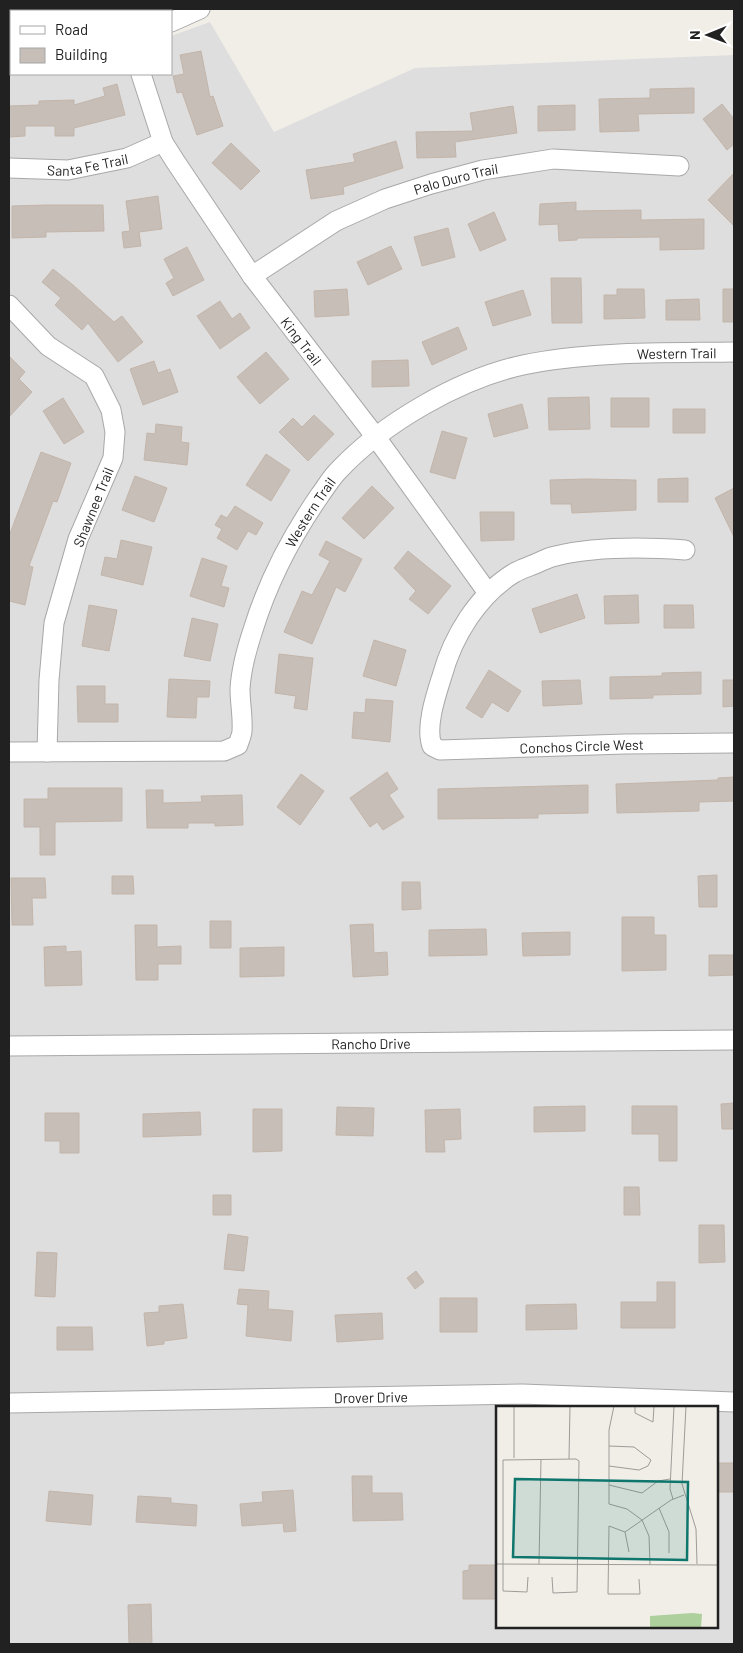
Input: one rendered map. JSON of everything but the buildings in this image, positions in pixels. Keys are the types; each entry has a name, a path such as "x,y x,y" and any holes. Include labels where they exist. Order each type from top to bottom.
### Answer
{"street":[{"path":"172,22 200,9"},
{"name":"King Trail","path":"141,75 163,142 252,276 375,436 488,592"},
{"name":"Santa Fe Trail","path":"9,168 68,170 127,158 163,142"},
{"name":"Palo Duro Trail","path":"252,276 336,221 377,203 431,184 483,170 553,159 679,166"},
{"name":"Shawnee Trail","path":"9,305 48,346 94,376 111,410 116,432 113,458 78,539 54,623 49,680 47,752"},
{"name":"Western Trail","path":"9,752 224,751 238,745 242,731 240,687 243,671 252,631 270,580 302,521 337,471 375,436 408,415 460,387 523,365 572,358 734,352"},
{"path":"488,592 515,572 555,556 602,550 658,548 685,550"},
{"name":"Conchos Circle West","path":"488,592 462,628 446,659 428,736 432,746 440,750 625,744 734,743"},
{"name":"Rancho Drive","path":"9,1046 734,1040"},
{"name":"Drover Drive","path":"9,1403 522,1394 734,1402"}],"shaded area":[{"path":"210,22 274,132 415,68 734,55 734,1644 9,1644 9,68 10,75 172,75 172,36"}]}
